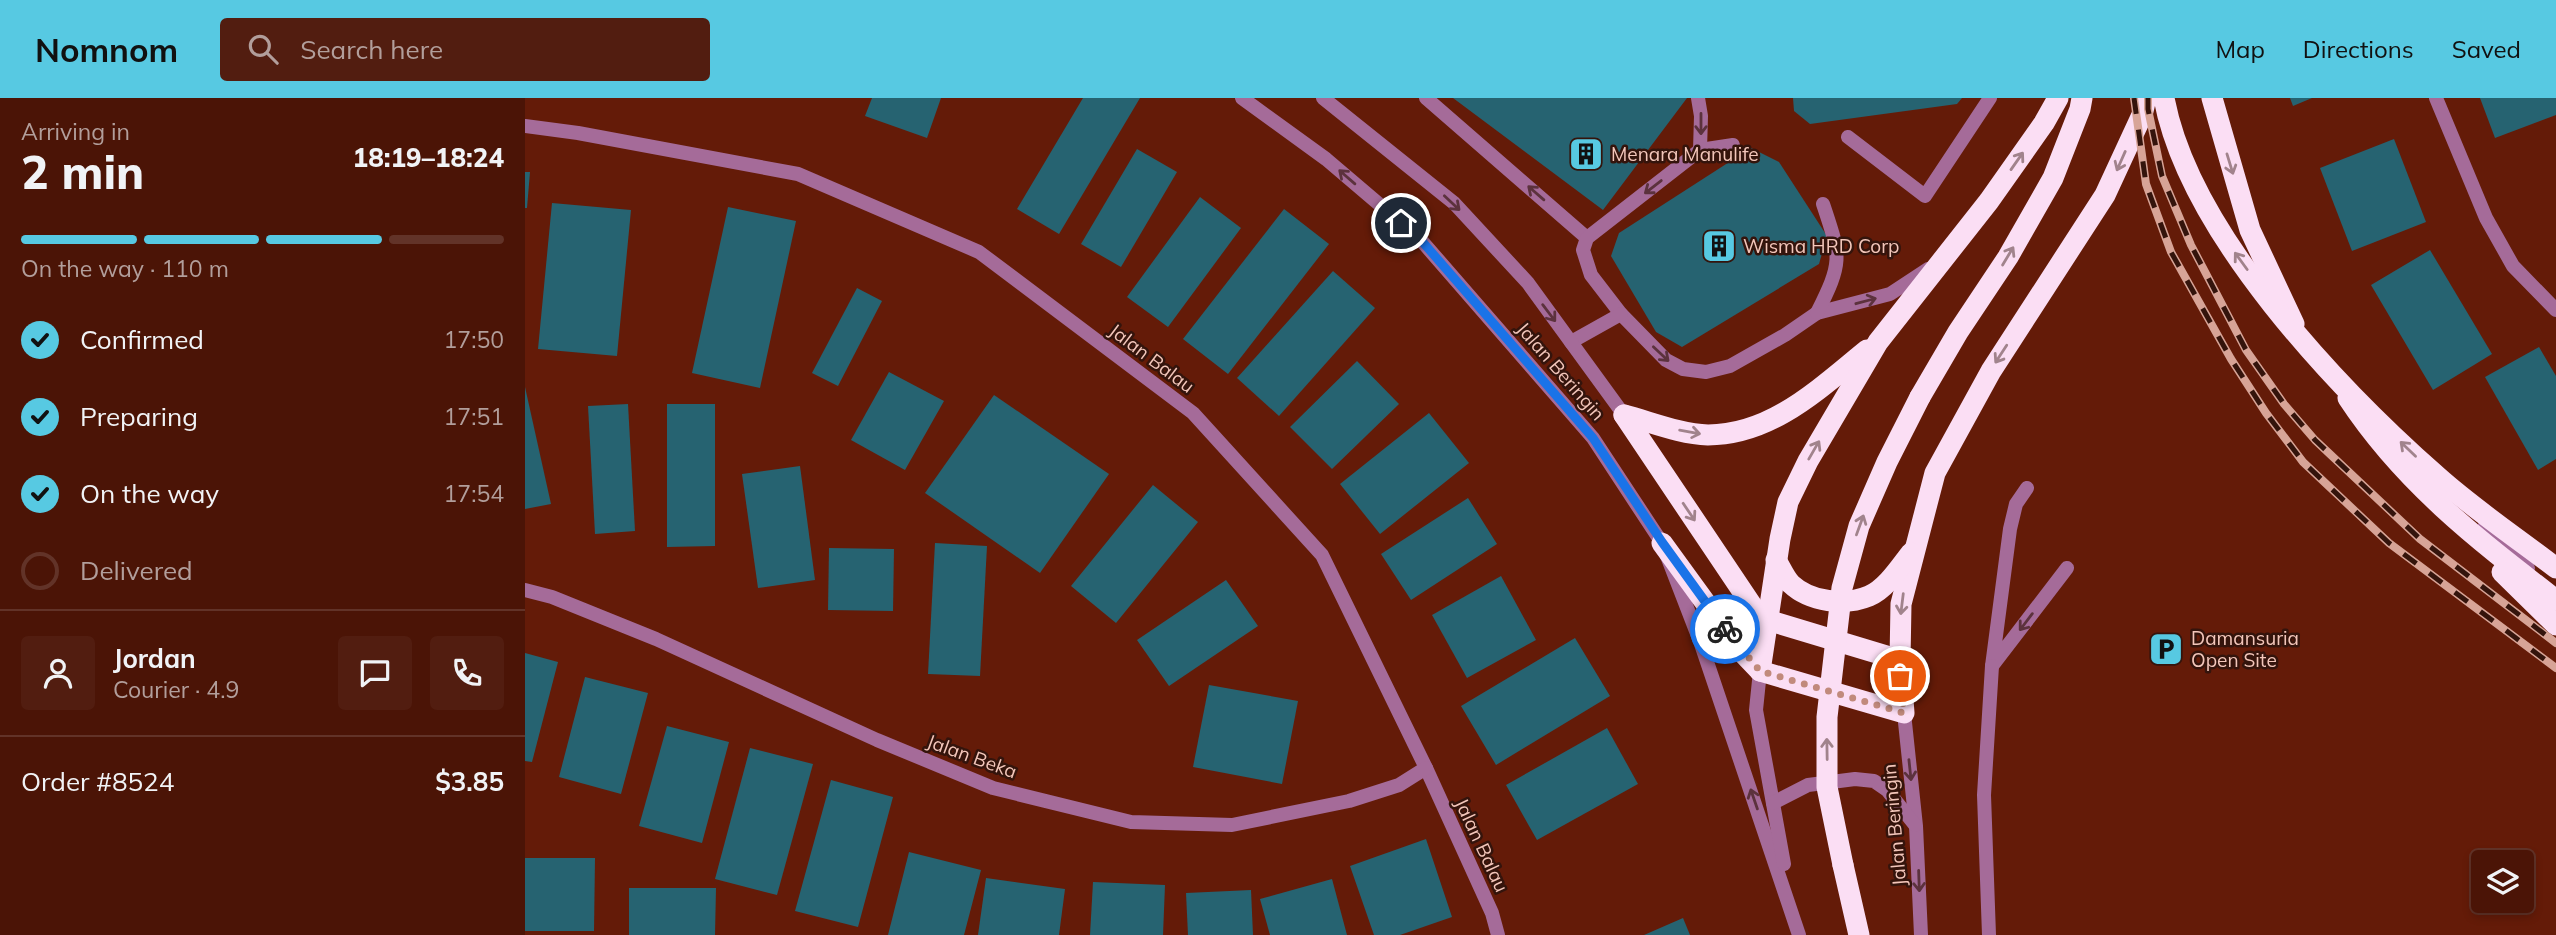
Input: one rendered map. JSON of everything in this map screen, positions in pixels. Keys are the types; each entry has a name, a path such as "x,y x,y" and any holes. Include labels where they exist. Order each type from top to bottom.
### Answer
{"highway":[{"path":"1760,671 1776,560 1789,502 1808,461 1878,342 1989,201 2058,98"},
{"path":"1859,935 1827,787 1827,717 1842,588 1859,526 1887,462 1920,397 1958,332 2008,257 2053,178 2082,98"},
{"path":"1662,542 1739,649 1760,671 1904,713 1899,660 1901,604 1935,473 1998,359 2105,195 2142,115 2146,98"},
{"path":"2164,98 2180,150 2201,198 2236,254 2288,325 2354,397 2439,478 2556,568"},
{"path":"2212,98 2250,230 2291,320 2391,457 2556,625"},
{"path":"1624,415 1681,431 1707,435 1750,430 1795,407 1878,342"},
{"path":"1624,415 1755,610 1767,621 1899,660"},
{"path":"2432,500 2556,598"},
{"path":"1776,560 1790,583 1814,598 1842,602 1871,595 1893,575 1914,548"}],"street":[{"name":"Jalan Beringin","path":"1242,98 1326,159 1420,239 1593,438 1662,542 1702,644 1799,935"},
{"name":"Jalan Beringin","path":"1323,98 1454,203 1528,283 1624,415"},
{"path":"1426,98 1587,238"},
{"path":"1698,98 1701,116 1700,150"},
{"path":"1848,137 1925,196 1990,98"},
{"path":"2436,98 2486,218 2513,266 2556,310"},
{"name":"Jalan Balau","path":"525,126 578,132 798,174 979,253 1193,413 1322,555 1426,768 1492,913 1497,935"},
{"path":"1733,145 1700,150 1587,238 1583,250 1591,275 1621,314 1666,360 1683,369 1706,372 1730,366 1785,335 1817,313 1890,294 1910,283 1947,255"},
{"path":"1817,313 1837,267 1837,247 1823,204"},
{"path":"1571,342 1621,314"},
{"path":"2439,478 2556,598"},
{"path":"1989,935 1984,795 1993,666 2010,529 2016,504 2027,488"},
{"path":"1993,666 2067,568"},
{"name":"Jalan Beka","path":"525,590 552,597 656,639 877,740 993,788 1131,822 1232,825 1349,801 1399,785 1426,768"},
{"name":"Jalan Beringin","path":"1760,671 1756,710 1792,910"},
{"name":"Jalan Beringin","path":"1904,713 1916,826 1921,935"},
{"path":"1773,803 1808,786 1855,779 1874,781 1887,790 1916,826"}],"building":[{"path":"872,98 941,98 927,138 865,116"},
{"path":"1083,98 1140,98 1059,234 1017,209"},
{"name":"Menara Manulife","path":"1453,98 1687,98 1603,210"},
{"path":"1793,98 1962,98 1957,104 1810,124 1794,111"},
{"path":"2290,98 2312,98 2293,106"},
{"path":"2480,98 2556,98 2556,115 2495,138"},
{"path":"2394,139 2426,222 2352,251 2320,168"},
{"name":"Wisma HRD Corp","path":"1751,148 1779,162 1827,236 1819,264 1682,347 1656,332 1611,256 1619,233"},
{"path":"1137,149 1177,172 1121,267 1081,244"},
{"path":"525,172 530,172 527,208 525,208"},
{"path":"1200,197 1241,228 1168,327 1127,297"},
{"path":"552,203 631,210 617,356 538,349"},
{"path":"728,207 796,221 760,388 692,373"},
{"path":"1284,209 1329,244 1228,374 1183,339"},
{"path":"2430,250 2492,354 2433,390 2371,285"},
{"path":"1333,271 1375,308 1279,416 1237,378"},
{"path":"857,288 882,301 838,386 812,373"},
{"path":"2539,347 2556,376 2556,459 2538,470 2485,377"},
{"path":"1357,361 1399,404 1332,469 1290,427"},
{"path":"889,372 944,401 905,470 851,440"},
{"path":"525,387 551,504 525,509"},
{"path":"994,395 1109,474 1040,573 925,493"},
{"path":"628,404 635,531 595,534 588,406"},
{"path":"667,404 715,404 715,546 667,547"},
{"path":"1429,413 1469,463 1380,534 1340,484"},
{"path":"800,466 815,580 758,588 742,474"},
{"path":"1153,485 1198,522 1116,623 1071,586"},
{"path":"1468,498 1497,544 1411,600 1381,554"},
{"path":"935,543 987,546 980,676 928,674"},
{"path":"829,548 894,549 893,611 828,610"},
{"path":"1501,576 1536,640 1467,678 1432,615"},
{"path":"1226,580 1258,626 1169,686 1137,640"},
{"path":"1575,638 1610,696 1496,765 1461,706"},
{"path":"525,653 558,662 532,762 525,761"},
{"path":"585,677 648,693 621,794 559,777"},
{"path":"1209,685 1298,701 1282,784 1193,767"},
{"path":"667,726 729,742 702,843 639,826"},
{"path":"1607,728 1638,784 1537,840 1506,785"},
{"path":"750,748 813,764 777,895 715,879"},
{"path":"831,780 893,797 858,927 795,911"},
{"path":"1426,839 1452,917 1400,935 1374,935 1350,866"},
{"path":"909,852 981,870 964,935 888,935"},
{"path":"525,858 595,858 594,931 525,931"},
{"path":"986,878 1065,889 1059,935 978,935"},
{"path":"1332,879 1347,935 1270,935 1260,899"},
{"path":"1093,882 1165,885 1163,935 1090,935"},
{"path":"629,888 716,888 715,935 629,935"},
{"path":"1251,890 1253,935 1188,935 1186,893"},
{"path":"1683,918 1690,935 1644,935"}],"railway":[{"path":"2134,98 2146,184 2171,252 2231,359 2266,413 2303,462 2389,543 2556,668"},
{"path":"2148,98 2162,176 2191,245 2246,350 2284,404 2315,440 2420,539 2556,643"}],"way so far":[{"path":"1725,629 1760,671 1904,713 1900,676"}],"place":[{"name":"Menara Manulife","path":"1586,154"},
{"name":"Wisma HRD Corp","path":"1719,246"},
{"name":"Damansuria Open Site","path":"2166,649"}],"route":[{"path":"1401,223 1420,239 1593,438 1662,542 1725,629"}]}
